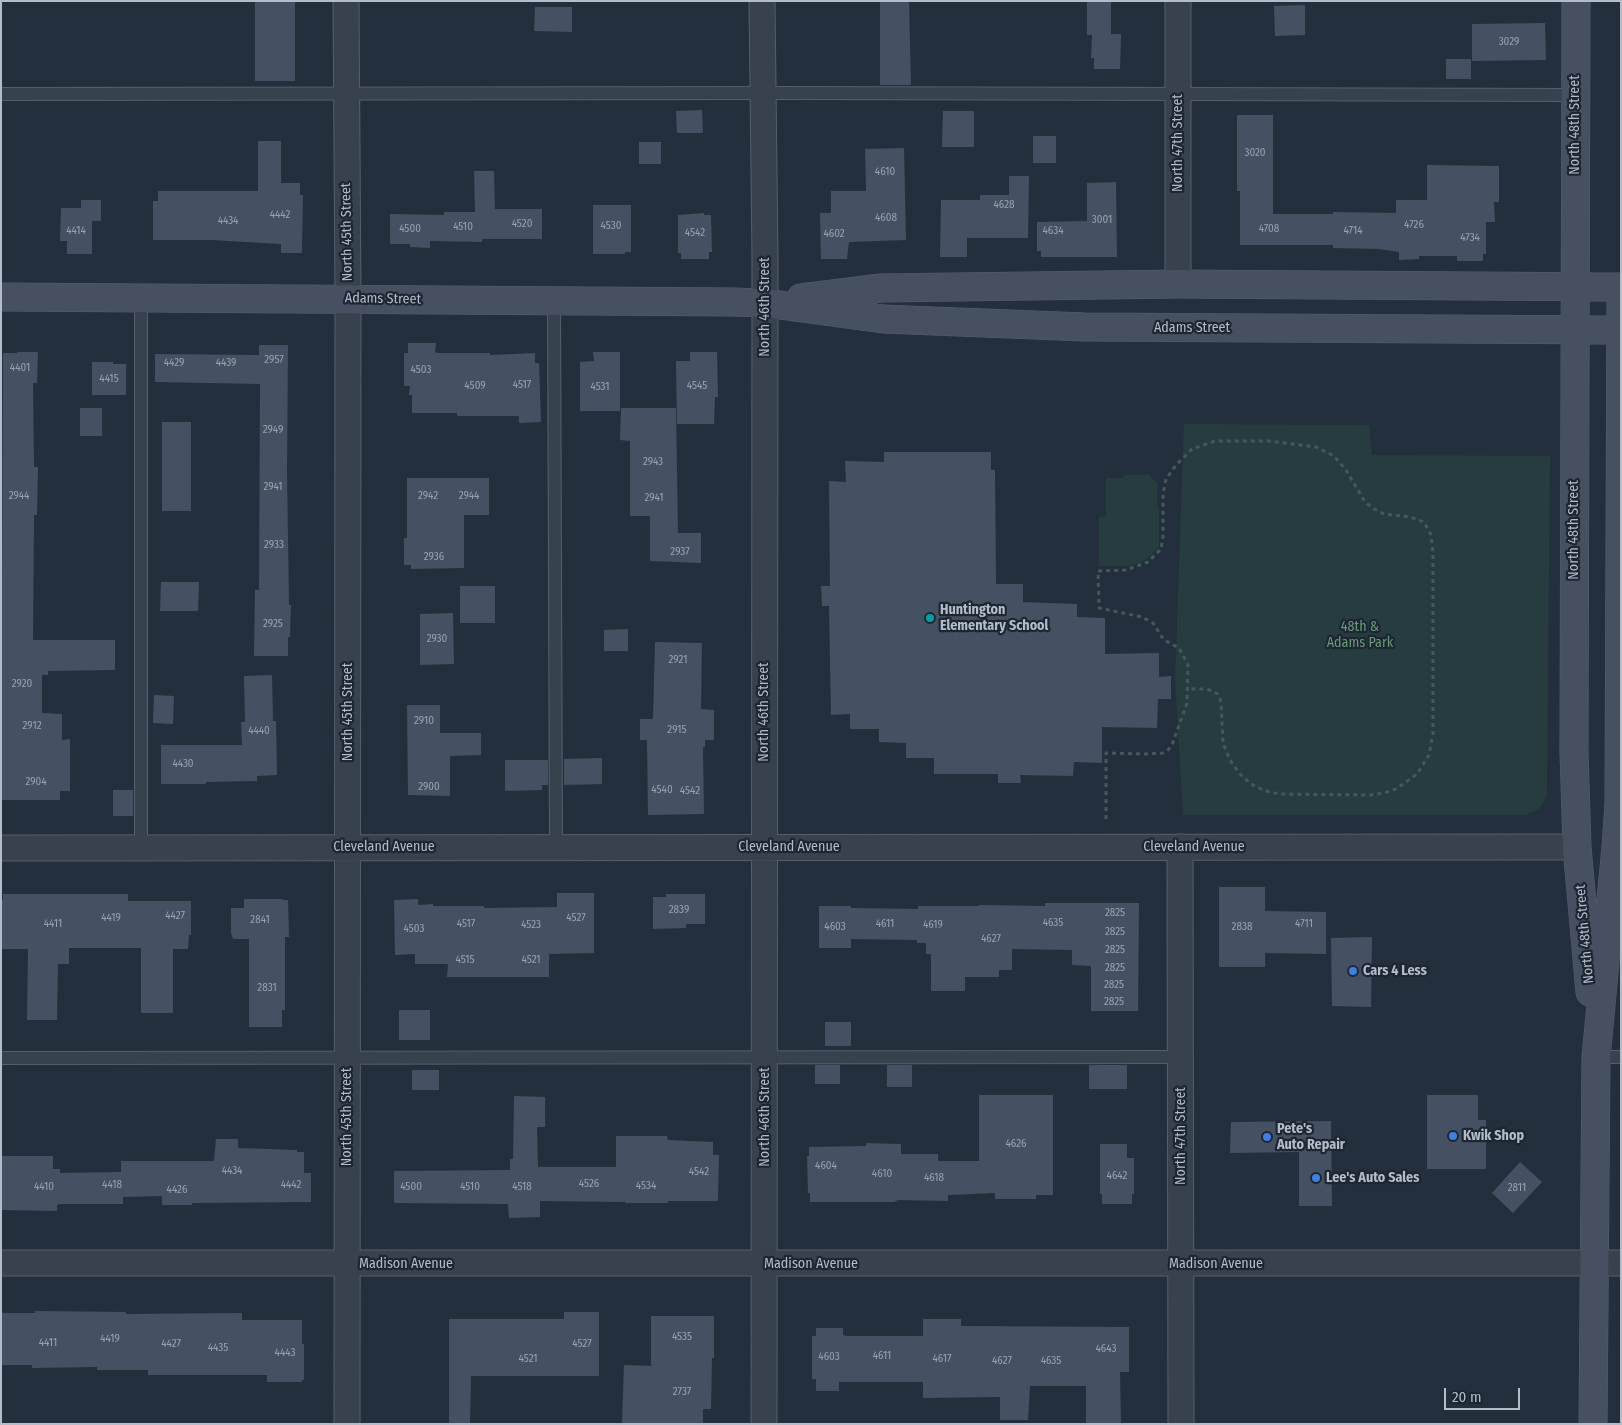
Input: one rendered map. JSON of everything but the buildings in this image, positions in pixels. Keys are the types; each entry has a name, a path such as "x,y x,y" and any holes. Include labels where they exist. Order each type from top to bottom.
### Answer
{"main road":[{"name":"North 48th Street","path":"1576,1 1574,752 1577,847 1608,1057"},
{"name":"Adams Street","path":"765,303 882,288 1178,284 1621,287"},
{"name":"North 48th Street","path":"1593,1424 1594,1263 1608,1057 1619,847 1621,294"},
{"name":"Adams Street","path":"1,297 765,303 883,319 1085,327 1620,330"}],"street":[{"name":"North 45th Street","path":"346,1 345,95 348,299 348,1424"},
{"name":"North 46th Street","path":"762,1 765,303 764,1424"},
{"name":"North 47th Street","path":"1178,1 1178,284"},
{"name":"North 47th Street","path":"1180,847 1181,1424"},
{"name":"Cleveland Avenue","path":"1,848 1577,847"},
{"name":"Madison Avenue","path":"1,1263 1621,1263"}],"lane":[{"path":"1,94 1576,95"},
{"path":"141,298 141,848"},
{"path":"554,301 556,848"},
{"path":"1,1058 347,1056 1180,1057"}],"path":[{"path":"1106,819 1106,753 1145,754 1168,750 1185,710 1188,689 1188,664 1179,648 1164,640 1153,623 1142,617 1099,608 1098,571 1126,570 1148,562 1161,549 1163,537 1163,494 1166,479 1177,464 1192,449 1215,441 1269,441 1316,447 1334,456 1346,470 1365,502 1374,509 1384,514 1410,517 1424,522 1431,535 1433,553 1433,734 1429,756 1417,774 1403,784 1390,791 1370,795 1279,794 1263,790 1240,774 1230,760 1223,743 1221,702 1218,694 1207,688 1188,689"}],"green space":[{"name":"48th & Adams Park","path":"1184,424 1369,425 1372,455 1550,456 1547,796 1539,809 1525,815 1183,815 1175,679"},
{"path":"1125,475 1149,475 1157,483 1159,546 1152,555 1140,563 1130,566 1099,566 1099,517 1106,516 1106,478 1123,478"}],"place":[{"name":"Huntington Elementary School","path":"930,618"},
{"name":"Cars 4 Less","path":"1353,971"},
{"name":"Kwik Shop","path":"1453,1136"},
{"name":"Pete's Auto Repair","path":"1267,1137"},
{"name":"Lee's Auto Sales","path":"1316,1178"}]}
